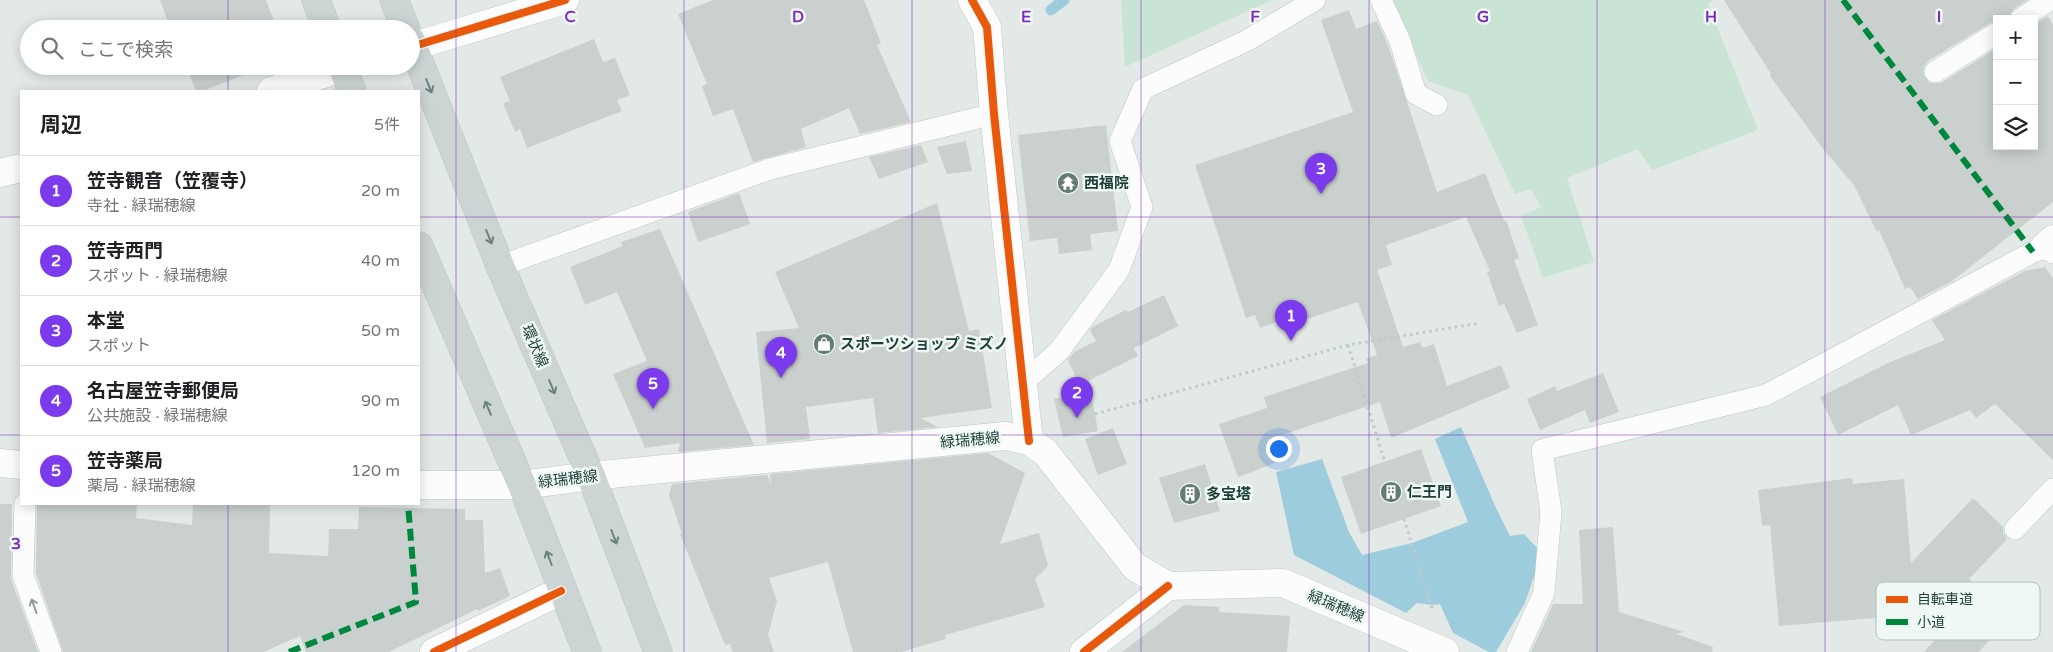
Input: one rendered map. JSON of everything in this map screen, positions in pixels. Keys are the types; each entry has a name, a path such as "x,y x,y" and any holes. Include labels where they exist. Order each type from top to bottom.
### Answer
{"main road":[{"path":"316,0 324,20"},
{"name":"環状線","path":"394,0 402,20"},
{"path":"420,39 565,0"},
{"path":"972,0 987,27 994,114 1029,441"},
{"name":"環状線","path":"420,64 500,266 591,476 658,652"},
{"path":"275,90 338,75"},
{"path":"0,173 20,168"},
{"path":"420,248 522,485 561,591 587,652"},
{"name":"緑瑞穂線","path":"420,484 522,485 591,476 1005,436 1029,441 1046,453 1135,567 1168,586 1283,583 1445,652"},
{"path":"0,463 20,465"},
{"path":"1084,652 1168,586"},
{"path":"434,652 561,591"}],"lane":[{"path":"1023,383 1059,351 1119,270 1142,207 1120,141 1143,89 1246,41 1315,0"},
{"path":"1381,0 1400,40 1416,94 1437,105"},
{"path":"2026,15 2050,0"},
{"path":"1935,72 1993,36"},
{"path":"500,266 770,168 994,114"},
{"path":"1517,652 1544,593 1551,512 1542,450 1766,395 2051,246"},
{"path":"2015,529 2053,489"},
{"path":"25,505 23,575 51,652"}],"path":[{"path":"1095,414 1348,345 1480,323"},
{"path":"1348,345 1385,462"},
{"path":"1404,519 1432,605"}],"green space":[{"path":"1121,0 1272,0 1125,67"},
{"path":"1391,0 1712,0 1708,4 1758,130 1652,170 1638,149 1567,178 1594,262 1543,278 1521,216 1541,207 1531,189 1515,194 1468,95 1428,81"}],"water":[{"path":"1461,427 1510,536 1524,534 1542,553 1525,603 1496,652 1489,652 1453,633 1440,604 1417,603 1406,613 1294,555 1276,472 1322,459 1349,532 1362,555 1412,543 1468,522 1435,439"}],"building":[{"path":"160,0 266,0 274,20 168,20"},
{"path":"713,0 864,0 881,43 877,45 911,122 860,134 849,108 801,129 806,147 753,162 733,109 713,116 702,86 707,84 678,14"},
{"path":"1724,0 2027,0 2013,9 2010,15 1993,15 1993,21 1928,61 1923,73 1929,83 1941,83 1993,50 1993,150 2038,150 2038,22 2048,16 2053,25 2053,202 1952,281 1918,299 1910,287 1905,289 1879,230 1877,232 1854,185 1824,150 1770,76 1771,74"},
{"path":"1349,10 1356,29 1377,21 1388,45 1437,192 1485,173 1504,221 1506,220 1519,258 1514,260 1538,325 1517,333 1504,304 1499,306 1487,272 1490,271 1466,217 1386,245 1392,265 1377,270 1403,347 1420,342 1422,348 1434,344 1447,386 1501,365 1510,388 1391,438 1380,402 1267,440 1275,463 1238,477 1219,424 1267,408 1264,397 1368,363 1366,359 1377,355 1358,302 1289,325 1287,318 1260,328 1255,315 1246,318 1195,165 1353,112 1321,20"},
{"path":"594,39 603,62 615,58 630,95 617,100 622,111 527,148 520,129 515,132 503,103 510,101 500,77"},
{"path":"190,75 243,75 206,90 196,90"},
{"name":"西福院","path":"1106,125 1118,231 1090,234 1092,250 1059,254 1057,238 1030,241 1018,135"},
{"path":"966,141 972,171 947,174 937,147"},
{"path":"921,145 928,162 879,179 869,157"},
{"path":"739,193 750,224 698,242 688,212"},
{"path":"937,203 969,331 979,329 992,408 920,418 938,427 878,433 873,398 806,407 810,439 767,443 756,332 799,328 775,272"},
{"path":"660,229 754,445 678,452 680,443 645,448 613,374 647,361 617,292 585,305 570,267 623,246 621,242"},
{"path":"2045,267 2053,278 2053,460 1995,404 1976,418 1970,410 1911,435 1898,405 1838,435 1820,397 1888,363 1945,340 1932,320 2025,271"},
{"path":"1164,295 1178,326 1134,348 1138,356 1080,385 1068,360 1074,352 1096,341 1090,330 1092,327 1126,310 1128,312"},
{"path":"1603,373 1619,412 1590,423 1585,410 1540,430 1527,399 1555,386 1557,391"},
{"path":"1091,393 1098,431 1063,437 1054,399"},
{"path":"1113,428 1127,464 1098,475 1085,439"},
{"name":"仁王門","path":"1421,449 1441,506 1361,534 1341,477"},
{"path":"988,453 1025,473 1000,544 1039,533 1048,566 1035,579 1045,607 945,635 946,639 901,652 853,652 828,562 769,578 777,601 768,635 774,652 733,652 730,644 725,645 680,534 682,534 669,495 672,484 767,475 771,484 770,474"},
{"name":"多宝塔","path":"1205,464 1220,511 1174,523 1159,478"},
{"path":"1852,478 1853,484 1904,479 1911,563 1973,498 2003,527 2003,533 2007,539 1969,579 1972,582 1876,582 1876,618 1779,626 1770,525 1762,526 1758,490"},
{"path":"0,504 12,504 11,579 38,652 0,652"},
{"path":"37,505 137,505 136,518 192,525 193,505 270,505 269,553 328,556 329,529 358,529 359,507 465,509 465,520 483,520 485,573 500,568 510,596 478,611 477,609 389,652 306,652 300,636 263,652 63,652 36,573"},
{"path":"1613,527 1619,612 1684,632 1676,634 1713,647 1712,652 1531,652 1553,604 1583,604 1579,530"},
{"path":"1184,605 1219,607 1219,612 1290,616 1287,652 1122,652"},
{"path":"1935,640 1989,640 1979,652 1924,652"}],"waterway":[{"path":"1051,10 1064,0"}],"marked path":[{"path":"1843,0 2033,252"},
{"path":"289,652 416,602 408,505"}],"cycle path":[{"path":"420,44 565,0"},
{"path":"972,0 987,27 994,114 1029,441"},
{"path":"1084,652 1168,586"},
{"path":"434,652 561,591"}],"place":[{"name":"西福院","path":"1068,183"},
{"name":"本堂","path":"1321,194"},
{"name":"笠寺観音（笠覆寺）","path":"1291,341"},
{"name":"スポーツショップ ミズノ","path":"824,344"},
{"name":"名古屋笠寺郵便局","path":"781,378"},
{"name":"笠寺薬局","path":"653,409"},
{"name":"笠寺西門","path":"1077,418"},
{"name":"仁王門","path":"1391,492"},
{"name":"多宝塔","path":"1190,494"}]}
